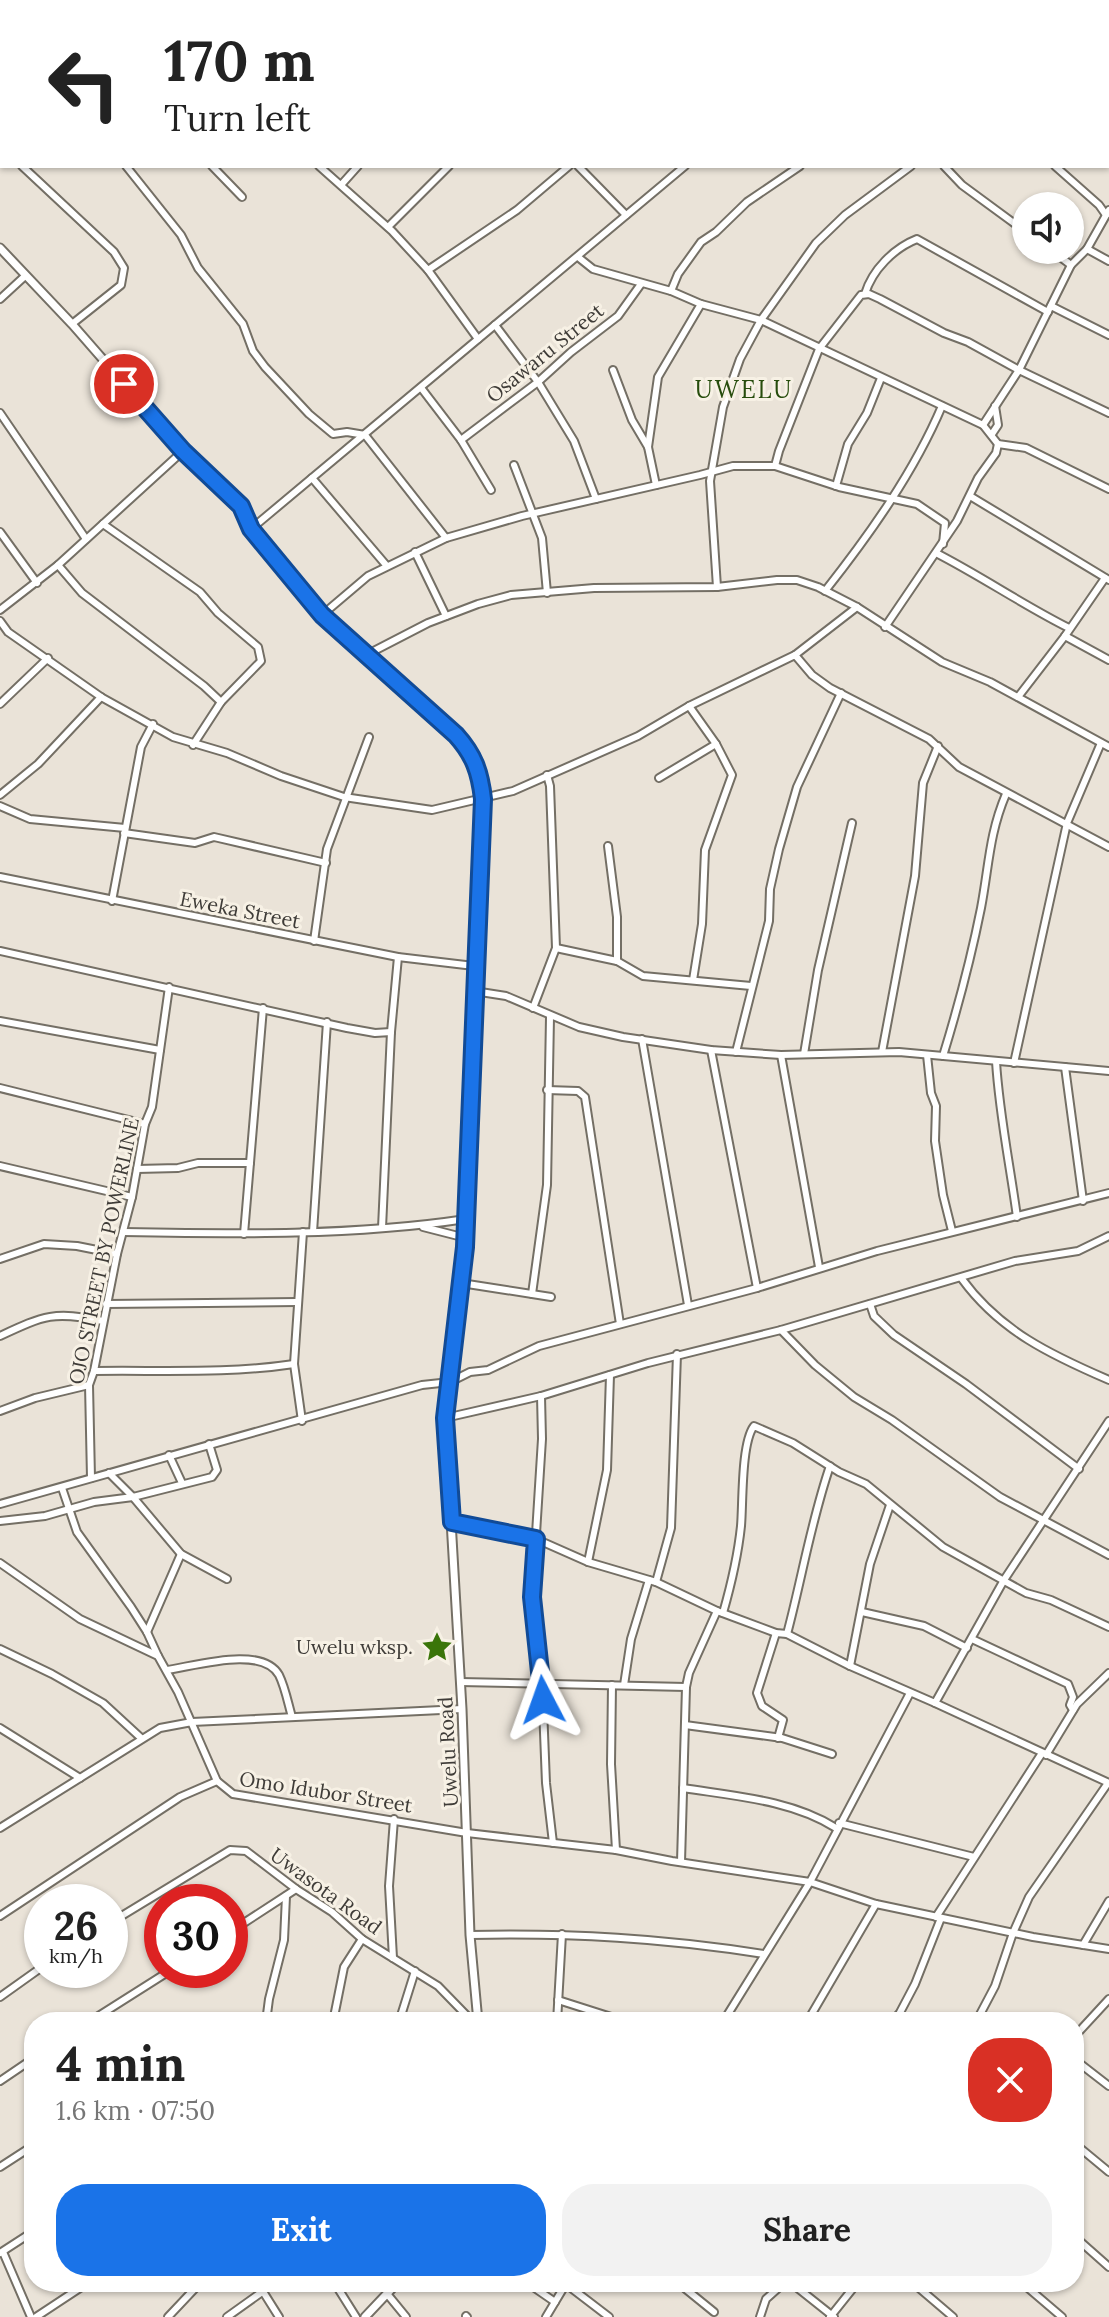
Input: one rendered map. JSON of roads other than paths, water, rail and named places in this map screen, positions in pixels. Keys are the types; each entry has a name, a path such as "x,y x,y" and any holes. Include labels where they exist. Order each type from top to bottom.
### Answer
{"street":[{"path":"24,168 114,252 124,268 121,285 72,324"},
{"path":"128,168 181,235 198,268 243,324 253,351 265,367 309,414 333,434 347,432 365,435 446,538"},
{"path":"214,168 242,197"},
{"path":"321,168 388,227 428,270 478,339"},
{"path":"341,185 356,168"},
{"path":"388,227 447,168"},
{"path":"428,270 517,210 567,168"},
{"path":"580,168 626,215"},
{"path":"251,529 683,168"},
{"path":"671,291 678,274 701,242 747,202 797,168"},
{"path":"717,587 710,491 712,470 723,407 740,359 761,320 816,243 845,215 908,168"},
{"path":"946,168 962,185 1012,222"},
{"path":"983,425 1019,370 1071,265 1087,249 1108,212 1057,168"},
{"path":"775,466 819,349 855,300 865,294 869,281 882,263 917,239 1049,309 1109,335"},
{"name":"Uwelu Road","path":"0,248 72,324 183,451 241,506 251,529 322,615 456,735 472,753 480,772 483,799 474,966 466,1238 445,1418 475,2012"},
{"path":"1087,249 1109,261"},
{"path":"578,257 593,269 761,320 983,425 992,434 998,444 996,453 978,478 943,544 885,627"},
{"path":"0,299 25,276"},
{"name":"Osawaru Street","path":"461,440 618,316 641,284"},
{"path":"865,294 1109,413"},
{"path":"648,447 658,377 701,304"},
{"path":"495,325 538,382 574,441 596,499"},
{"path":"613,370 632,420 648,447 656,485"},
{"path":"836,486 848,444 867,413 881,378"},
{"path":"422,389 461,440 491,490"},
{"path":"825,591 860,547 918,459 942,406"},
{"path":"992,434 998,425 995,406"},
{"path":"0,413 86,539"},
{"path":"998,444 1026,448 1109,489"},
{"path":"0,610 58,565 183,451"},
{"path":"514,465 542,538 547,593"},
{"path":"322,615 352,587 386,565 446,538 534,513 733,466 775,466 836,486 927,508 945,523 957,521"},
{"path":"312,478 386,565"},
{"path":"970,496 1107,579 1018,697"},
{"path":"943,544 945,523"},
{"path":"103,524 200,592 218,613 258,647 261,661 221,702 193,745"},
{"path":"0,532 37,583"},
{"path":"415,552 446,616"},
{"path":"936,553 981,576 1041,615 1069,628"},
{"path":"58,565 82,593 221,702"},
{"path":"368,654 446,616 511,595 594,588 717,587 797,580 857,607 942,662 1018,697 1109,747"},
{"path":"0,621 8,632 101,697 173,737 227,753 281,776 344,797 432,810 513,791 638,736 689,706 795,655 857,607"},
{"path":"1065,636 1109,660"},
{"path":"795,655 812,675 938,746 959,767 1109,847"},
{"path":"0,704 48,658"},
{"path":"736,1052 769,921 770,889 779,849 797,787 841,693"},
{"path":"0,795 38,764 101,697"},
{"path":"689,706 716,744 732,775 705,850 702,924 693,980"},
{"path":"112,901 141,747 153,724"},
{"path":"314,941 327,849 369,737"},
{"path":"1014,1063 1067,823 1101,743"},
{"path":"659,778 716,744"},
{"path":"882,1052 915,876 923,783 938,746"},
{"path":"533,1008 556,948 550,786 547,775"},
{"path":"943,1056 964,987 982,904 988,848 1006,794"},
{"path":"0,806 30,819 195,843 214,837 326,863"},
{"path":"804,1054 818,970 852,823"},
{"path":"608,846 617,917 617,961"},
{"name":"Eweka Street","path":"0,877 398,957 474,966"},
{"path":"556,948 617,961 643,976 751,986"},
{"path":"0,951 375,1033 391,1032"},
{"path":"382,1228 391,1032 398,957"},
{"name":"OJO STREET BY POWERLINE","path":"91,1478 89,1385 132,1197 145,1124 152,1107 169,987"},
{"path":"474,991 506,996 579,1027 711,1050 781,1055 882,1052 1109,1071"},
{"path":"244,1234 263,1008"},
{"path":"532,1294 547,1185 550,1017"},
{"path":"0,1021 160,1050"},
{"path":"313,1232 327,1022"},
{"path":"642,1039 688,1305"},
{"path":"711,1050 757,1288"},
{"path":"781,1055 819,1267"},
{"path":"927,1055 931,1093 936,1106 935,1141 952,1231"},
{"path":"996,1061 1017,1217"},
{"path":"1065,1067 1083,1201"},
{"path":"0,1088 145,1124"},
{"path":"547,1090 578,1091 585,1097 620,1324"},
{"path":"137,1169 178,1168 198,1163 250,1163"},
{"path":"0,1166 132,1197"},
{"path":"0,1504 422,1385 450,1382 470,1372 488,1370 539,1346 757,1288 819,1267 1109,1193"},
{"path":"123,1232 313,1232 419,1226 466,1219"},
{"path":"419,1226 466,1238"},
{"path":"302,1421 294,1364 303,1232"},
{"path":"445,1418 541,1396 677,1354 781,1330 1015,1261 1078,1251 1109,1236"},
{"path":"0,1259 44,1244 77,1246 117,1254"},
{"path":"962,1279 979,1302 1019,1335 1058,1358 1109,1380"},
{"path":"461,1283 551,1297"},
{"path":"106,1304 297,1302"},
{"path":"870,1304 874,1316 894,1335 966,1384 1079,1469"},
{"path":"0,1336 37,1319 56,1315 69,1314 103,1321"},
{"path":"781,1330 815,1365 854,1397 892,1420 1000,1497 1109,1555"},
{"path":"624,1685 631,1639 671,1528 677,1354"},
{"path":"94,1371 206,1372 294,1364"},
{"path":"588,1562 607,1470 610,1375"},
{"path":"0,1411 35,1398 89,1385"},
{"path":"541,1396 542,1439 533,1621 542,1682 546,1783 553,1843"},
{"path":"935,1703 1004,1580 1109,1421"},
{"path":"681,1862 686,1687 689,1673 730,1591 740,1529 745,1455 752,1428 793,1443 866,1484 943,1547 1026,1593 1051,1600 1109,1627"},
{"path":"1101,1434 1109,1442"},
{"path":"0,1521 19,1521 94,1502 133,1497 216,1474 209,1444"},
{"path":"169,1455 182,1483"},
{"path":"787,1634 811,1527 830,1466"},
{"path":"109,1473 181,1554 227,1579"},
{"name":"Omo Idubor Street","path":"62,1488 77,1532 147,1632 192,1722 217,1781 233,1794 467,1833 616,1850 810,1882 876,1904 1013,1933 1109,1949"},
{"path":"850,1666 870,1564 890,1505"},
{"path":"452,1522 536,1539 588,1562 652,1581 720,1612 776,1633 787,1634 850,1666 1108,1783 1029,1897 995,1986 981,2012"},
{"path":"147,1632 181,1554"},
{"path":"0,1563 80,1619 158,1656"},
{"path":"862,1612 924,1626 967,1648"},
{"path":"776,1633 757,1693 762,1706 783,1720 778,1738"},
{"path":"972,1639 1068,1684 1073,1697 1070,1705 1073,1710"},
{"path":"0,1649 103,1703 141,1738"},
{"path":"167,1670 245,1658 266,1661 279,1675 292,1717"},
{"path":"900,2012 915,1984 939,1918 974,1857 1073,1710 1109,1673"},
{"path":"460,1682 686,1687"},
{"path":"612,1685 611,1764 616,1850"},
{"path":"729,2012 810,1882 910,1693"},
{"path":"2,1823 160,1728 192,1722 462,1709"},
{"path":"685,1725 778,1738 832,1754"},
{"path":"0,1728 80,1778"},
{"path":"0,1916 180,1797 217,1781"},
{"path":"683,1788 766,1801 838,1826 974,1857"},
{"path":"393,1958 389,1886 394,1819"},
{"name":"Uwasota Road","path":"128,1912 230,1850 246,1851 332,1912 362,1939 438,1986 465,2012"},
{"path":"248,1920 296,1889"},
{"path":"267,2012 284,1940 286,1896"},
{"path":"1083,1945 1109,1901"},
{"path":"813,2012 876,1904"},
{"path":"470,1935 562,1934 695,1943 764,1954"},
{"path":"557,2012 562,1934"},
{"path":"335,2012 344,1967 362,1939"},
{"path":"402,2012 415,1971"},
{"path":"0,1997 24,1980"},
{"path":"105,2012 144,1987"},
{"path":"1084,2026 1109,1999"},
{"path":"558,2000 596,2012"},
{"path":"0,2081 24,2065"},
{"path":"1084,2067 1109,2086"},
{"path":"0,2167 24,2151"},
{"path":"1084,2151 1109,2172"},
{"path":"24,2238 1,2253 33,2317 73,2292"},
{"path":"1084,2245 1109,2267"},
{"path":"168,2317 192,2292"},
{"path":"227,2317 262,2292 279,2317"},
{"path":"340,2292 356,2317"},
{"path":"365,2317 390,2292"},
{"path":"540,2292 555,2302"},
{"path":"546,2317 561,2292"},
{"path":"577,2292 609,2317"},
{"path":"689,2292 714,2312"},
{"path":"760,2317 766,2299 775,2292"},
{"path":"800,2292 832,2316 850,2292"},
{"path":"924,2292 953,2317"},
{"path":"1033,2292 1062,2317"},
{"path":"388,2295 406,2317"}],"place":[{"name":"Uwelu wksp.","path":"437,1647"}],"district":[{"name":"UWELU","path":"744,390"}]}
